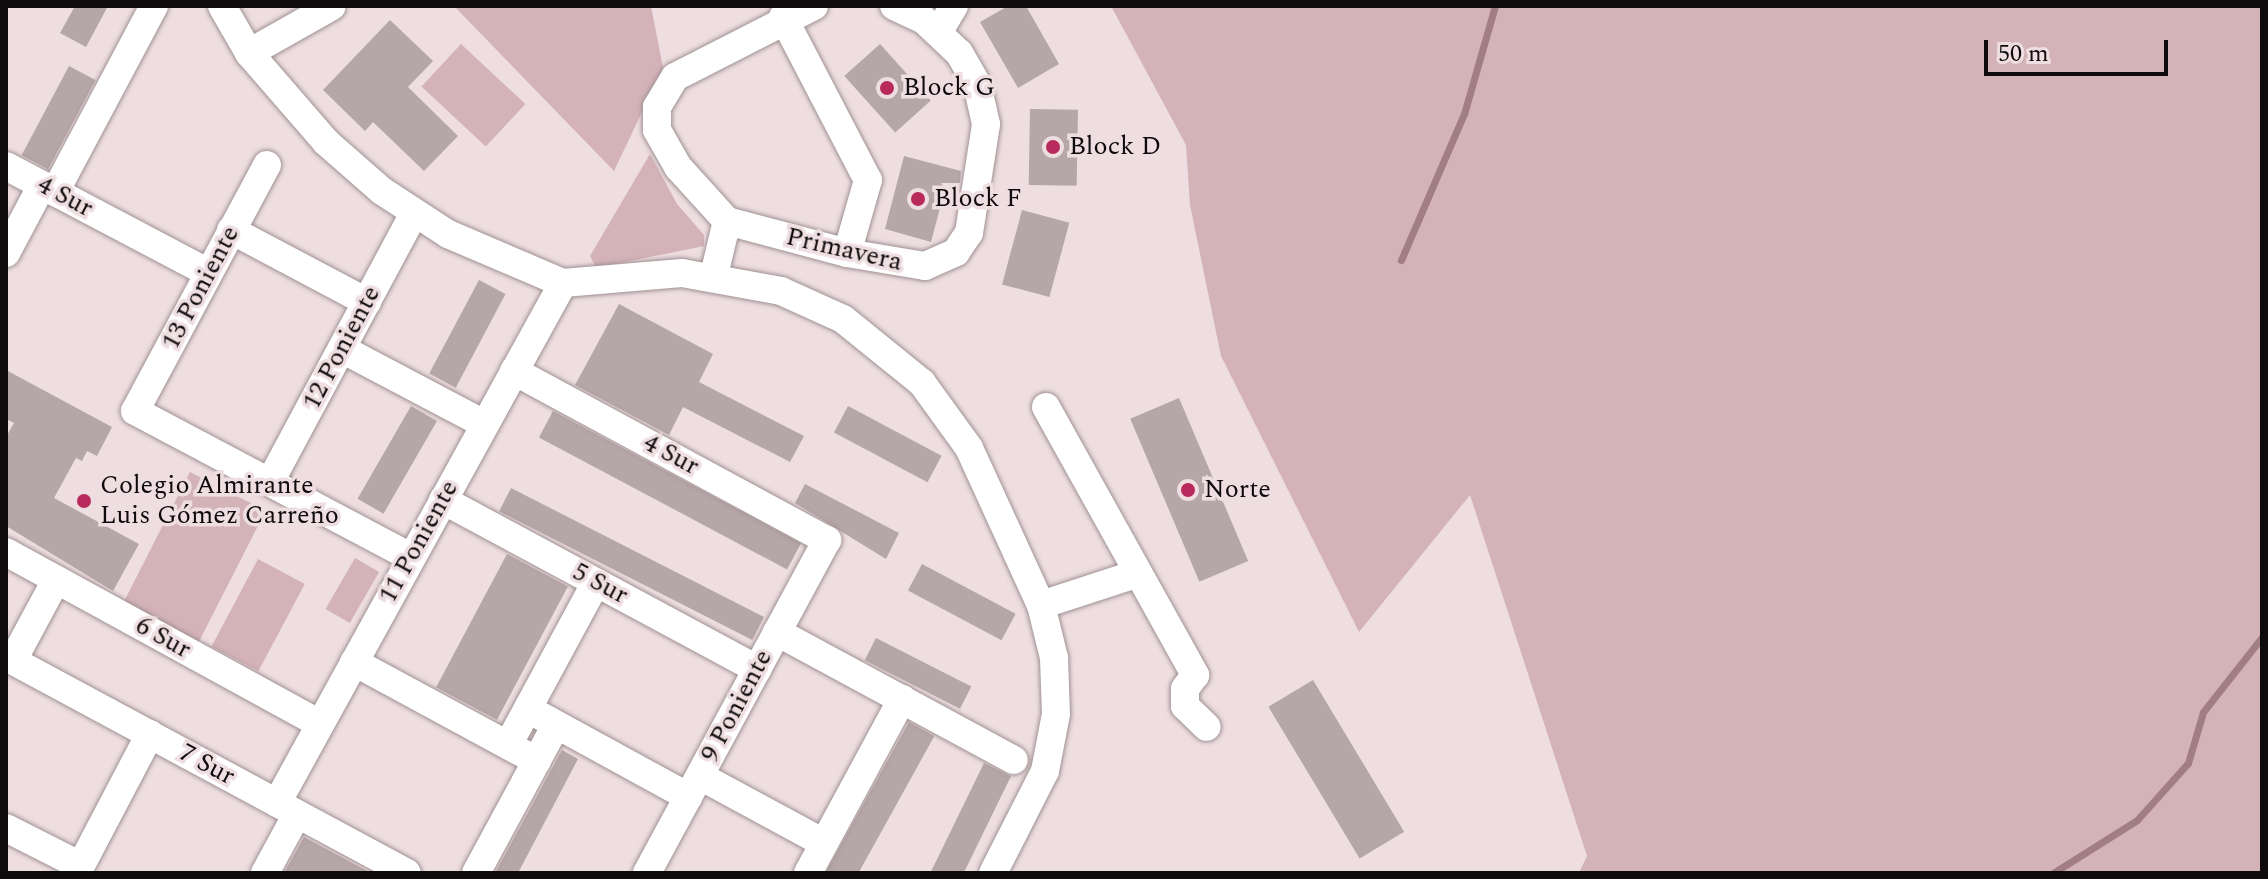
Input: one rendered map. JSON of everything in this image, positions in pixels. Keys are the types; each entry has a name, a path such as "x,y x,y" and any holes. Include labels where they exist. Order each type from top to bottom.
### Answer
{"street":[{"path":"6,253 49,188 154,6"},
{"path":"222,6 249,53 326,142 414,213 485,253 563,283 651,273 714,275 813,303 906,367 969,448 1041,605 1057,685 1052,743 993,873"},
{"path":"249,53 332,6"},
{"path":"714,275 727,221 678,167 657,130 657,107 675,77 783,17 814,6"},
{"name":"Primavera","path":"727,221 847,253 925,266 956,252 969,233 986,124 968,66 939,31 894,6"},
{"path":"939,31 954,6"},
{"path":"783,17 868,180 847,253"},
{"name":"13 Poniente","path":"267,165 135,411 270,482"},
{"name":"4 Sur","path":"6,166 209,273"},
{"name":"12 Poniente","path":"270,482 414,213"},
{"path":"231,230 367,302"},
{"name":"11 Poniente","path":"265,873 320,724 563,283"},
{"path":"342,349 484,424"},
{"name":"4 Sur","path":"514,371 827,540"},
{"path":"1046,407 1136,574 1195,675 1185,689 1185,706 1207,727"},
{"path":"270,482 411,557"},
{"name":"5 Sur","path":"443,500 757,669"},
{"name":"9 Poniente","path":"647,873 827,540"},
{"name":"6 Sur","path":"6,552 320,724"},
{"path":"1041,605 1136,574"},
{"path":"9,658 56,580"},
{"path":"508,745 596,582"},
{"path":"777,632 1014,760"},
{"name":"7 Sur","path":"9,658 407,873"},
{"path":"354,662 537,761"},
{"path":"808,873 902,699"},
{"path":"528,709 556,725 824,843"},
{"path":"476,873 556,725"},
{"path":"6,828 78,869 150,734"}],"shaded area":[{"path":"454,6 651,6 663,68 614,171"},
{"path":"1111,6 2262,6 2262,873 1579,873 1587,856 1470,495 1359,632 1221,356 1190,205 1186,145"},
{"path":"461,44 525,104 486,146 421,86"},
{"path":"650,154 677,204 704,235 704,246 596,268 590,256"},
{"path":"190,472 266,511 199,642 123,603"},
{"path":"355,558 379,572 350,623 326,609"},
{"path":"258,559 305,584 258,671 212,646"}],"building":[{"path":"75,6 108,6 86,47 60,33"},
{"path":"1008,6 1026,6 1059,64 1018,88 980,22"},
{"path":"390,20 433,61 408,87 458,136 424,171 373,122 365,131 323,90"},
{"name":"Block G","path":"880,44 931,100 895,133 844,76"},
{"path":"69,66 95,80 48,169 22,155"},
{"name":"Block D","path":"1030,109 1078,110 1077,186 1029,185"},
{"name":"Block F","path":"904,156 961,171 960,183 941,183 945,189 931,242 885,229"},
{"path":"1022,210 1069,223 1049,297 1002,284"},
{"path":"479,280 505,294 456,388 429,374"},
{"path":"619,304 713,354 699,382 804,436 790,462 683,407 669,435 575,385"},
{"path":"6,370 112,427 97,456 87,451 82,461 76,458 54,498 139,544 113,591 6,526 6,437 14,423 6,419"},
{"name":"Norte","path":"1179,398 1248,561 1199,582 1130,419"},
{"path":"411,406 437,421 383,514 358,499"},
{"path":"848,406 942,456 928,482 834,432"},
{"path":"553,411 801,543 787,569 539,437"},
{"path":"805,484 899,533 886,559 795,503"},
{"path":"511,488 764,617 752,640 499,511"},
{"path":"507,554 568,586 497,720 436,687"},
{"path":"922,564 1016,614 1002,640 908,590"},
{"path":"876,638 971,687 960,709 865,660"},
{"path":"1313,680 1404,832 1360,859 1268,707"},
{"path":"909,722 934,736 858,873 826,872"},
{"path":"562,750 578,759 518,873 495,873"},
{"path":"984,763 1011,776 964,873 930,873"},
{"path":"304,837 371,873 284,873"}],"waterway":[{"path":"1401,260 1464,114 1495,6"},
{"path":"2053,873 2137,820 2188,763 2203,712 2262,637"}],"place":[{"name":"Block G","path":"887,88"},
{"name":"Block D","path":"1053,147"},
{"name":"Block F","path":"918,199"},
{"name":"Norte","path":"1188,490"},
{"name":"Colegio Almirante Luis Gómez Carreño","path":"84,501"}]}
